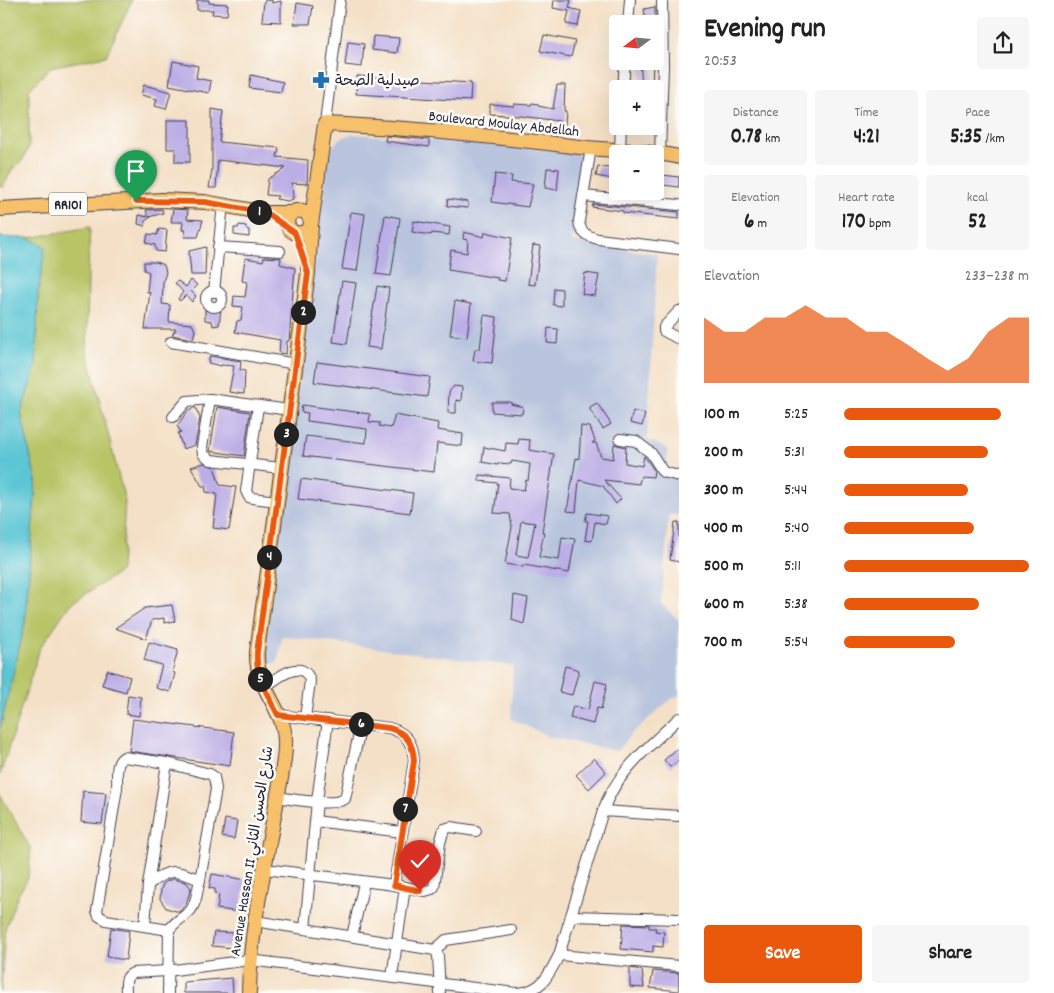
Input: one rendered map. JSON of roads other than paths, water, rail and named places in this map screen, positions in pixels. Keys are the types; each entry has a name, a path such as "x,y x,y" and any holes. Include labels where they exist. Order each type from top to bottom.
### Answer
{"main road":[{"name":"Boulevard Moulay Abdellah","path":"325,124 396,128 609,150"},
{"name":"Avenue Hassan II شارع الحسن الثاني","path":"249,993 249,960 286,743 278,715 260,678 256,663 308,273 311,223 325,124"},
{"name":"Boulevard Moulay Abdellah","path":"664,154 679,157"},
{"path":"311,223 305,233 293,232 287,222 293,212 317,187"},
{"name":"RR101","path":"0,209 136,201 183,201 223,204 266,213 303,211 310,216 311,223"},
{"name":"RR101","path":"266,213 293,232"},
{"name":"Avenue Hassan II شارع الحسن الثاني","path":"293,232 308,273"}],"street":[{"path":"325,124 340,0"},
{"path":"629,15 630,0"},
{"path":"660,145 663,66 662,0"},
{"path":"591,148 579,221 580,228 584,234 598,239 679,249"},
{"path":"583,196 679,205"},
{"path":"214,292 223,204"},
{"path":"218,247 280,251"},
{"path":"679,311 664,327 664,331 679,339"},
{"path":"171,342 296,364"},
{"path":"173,417 187,401 210,399 289,410"},
{"path":"210,399 203,454 211,460 281,468"},
{"path":"258,406 248,465 247,495 252,498 277,501"},
{"path":"620,439 636,441 651,453 663,472 679,476"},
{"path":"265,688 289,671 304,671 310,681 305,718"},
{"path":"278,715 397,730 409,740 414,761 394,885"},
{"path":"126,993 128,975 140,972 168,971 249,960 392,977 440,988 524,993 538,987 546,979 559,956 607,799 634,761 679,718"},
{"path":"304,929 317,801 328,720"},
{"path":"277,797 337,802 345,799 361,724"},
{"path":"168,993 169,930 194,904 200,880 216,783 214,777 210,774 167,763 124,757 120,759 117,768 117,782 97,911 99,916 106,920 169,930"},
{"path":"144,926 148,885 167,763"},
{"path":"603,811 679,816"},
{"path":"316,821 402,832"},
{"path":"264,869 364,883 394,885 425,891 432,889 434,886 441,837 445,828 451,827 476,831"},
{"path":"148,885 164,873 171,871 179,871 200,880"},
{"path":"352,936 364,883"},
{"path":"392,977 405,887"},
{"path":"571,916 679,919"},
{"path":"255,921 435,950 438,955 440,988"},
{"path":"435,950 446,940 511,930"},
{"path":"559,956 679,966"}],"water":[{"path":"0,237 28,238 45,247 38,294 36,366 21,413 36,481 25,623 0,729"}],"place":[{"name":"صيدلية الصحة","path":"321,80"}]}
